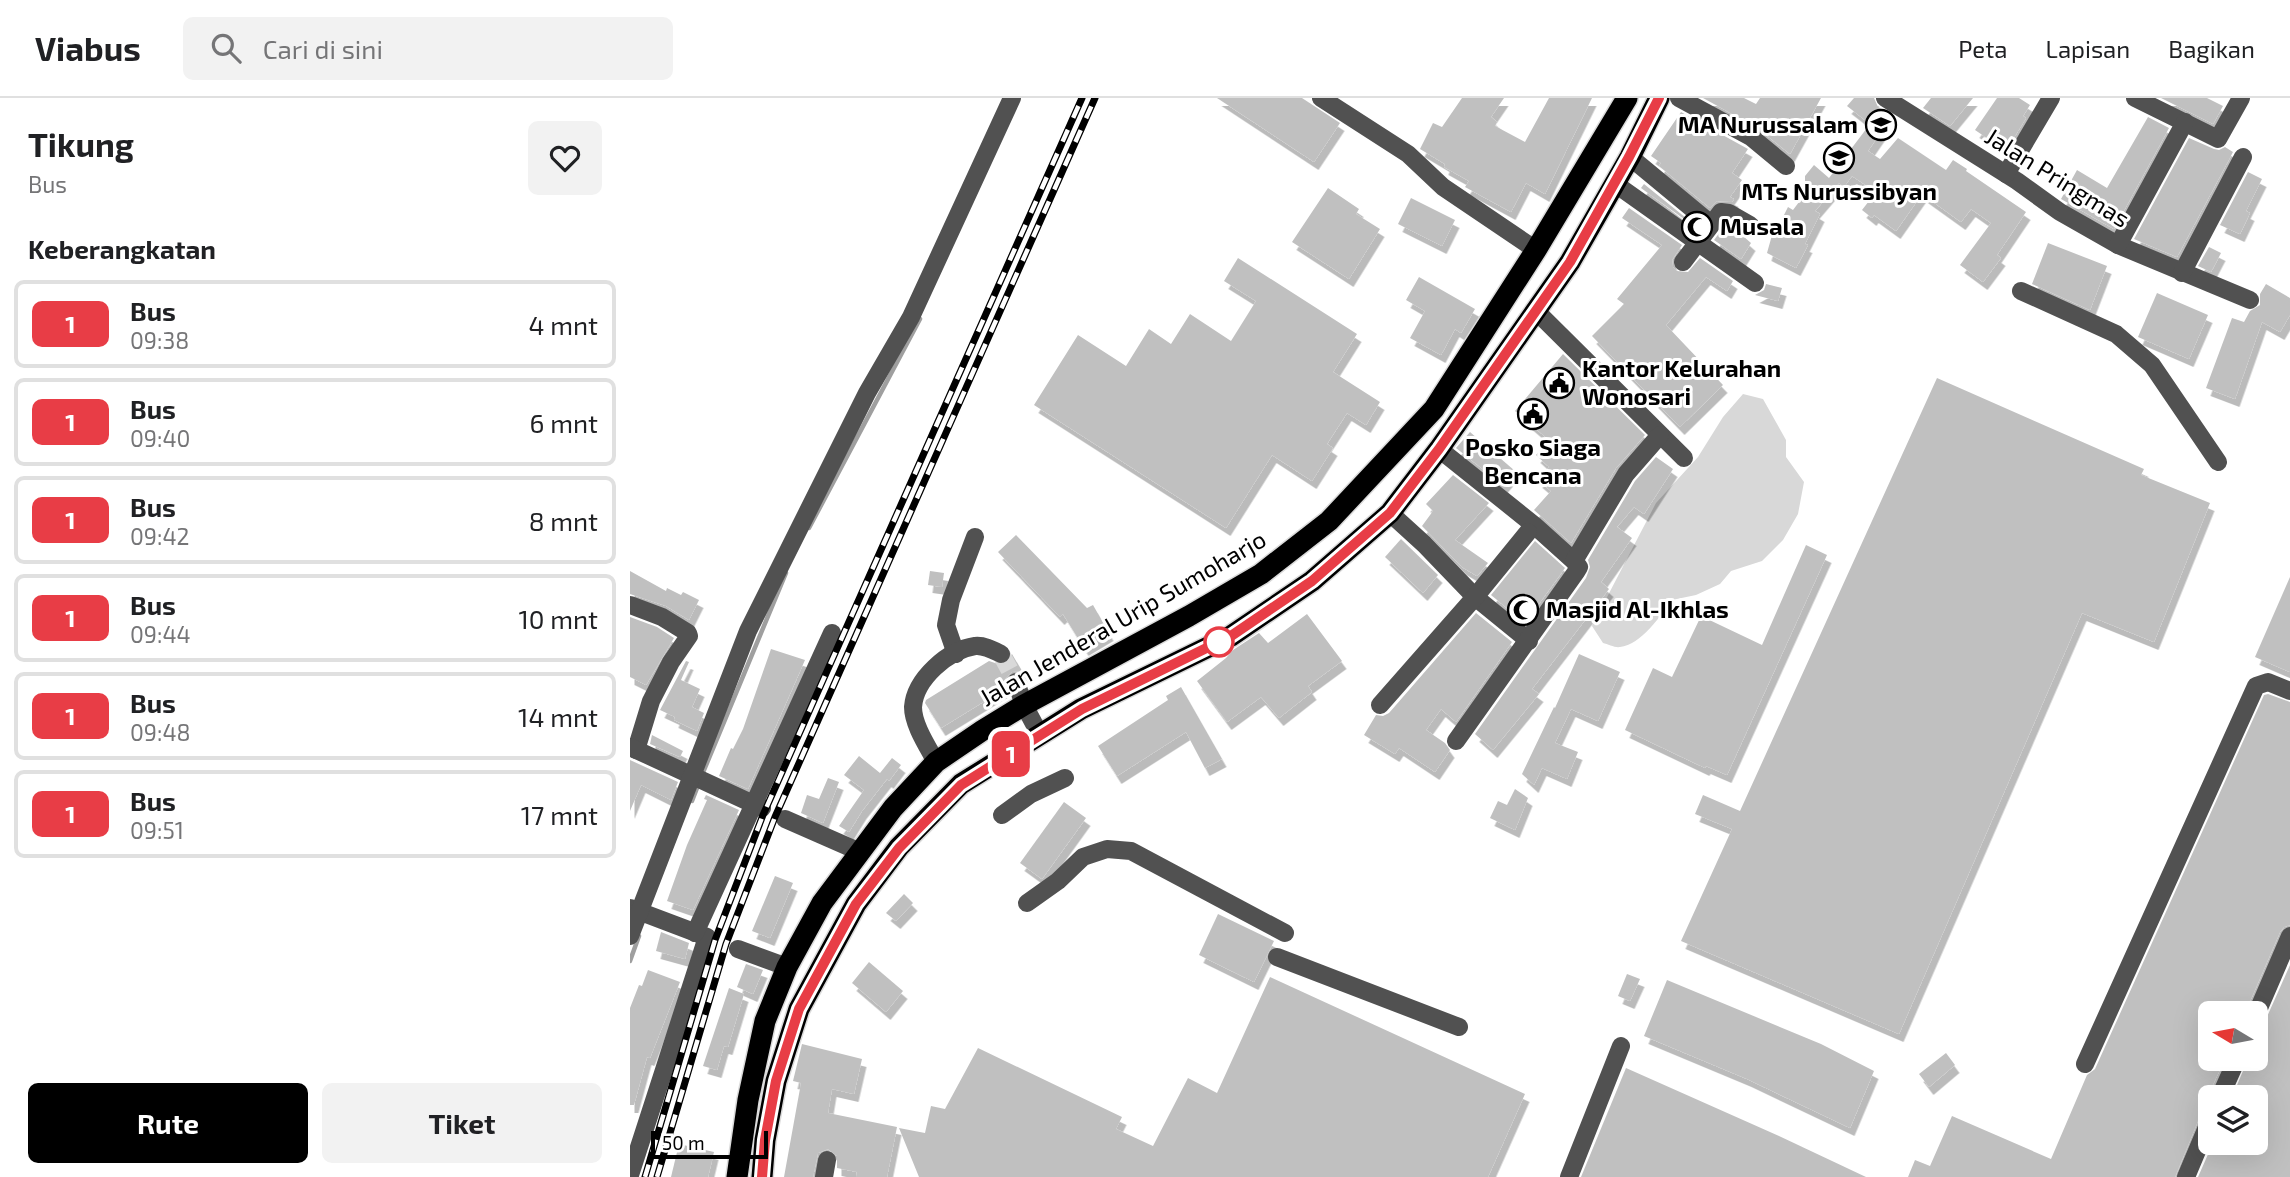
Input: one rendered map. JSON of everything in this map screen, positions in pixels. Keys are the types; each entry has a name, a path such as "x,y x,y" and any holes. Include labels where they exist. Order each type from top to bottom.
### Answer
{"highway":[{"name":"Jalan Jenderal Urip Sumoharjo","path":"737,1177 748,1100 765,1021 787,967 822,902 893,808 936,762 1024,705 1261,575 1329,521 1434,408 1536,250 1627,98"},
{"path":"762,1177 765,1140 776,1081 799,1009 856,904 899,848 961,785 1082,709 1231,636 1312,581 1390,513 1439,449 1570,262 1659,98"}],"street":[{"path":"630,936 642,913 667,836 699,780 748,631 867,393 911,317 1012,98"},
{"path":"1321,98 1408,153 1443,187 1536,250"},
{"path":"1679,98 1751,137 1786,166"},
{"name":"Jalan Pringmas","path":"1885,98 2006,174 2060,212 2118,245 2250,300"},
{"path":"2006,174 2051,98"},
{"path":"2135,98 2220,138 2241,98"},
{"path":"2118,245 2185,122"},
{"path":"1629,157 1711,224"},
{"path":"2182,273 2243,157"},
{"path":"1614,183 1755,283"},
{"path":"1683,262 1723,211 1750,225"},
{"path":"2021,291 2116,334 2152,365 2218,462"},
{"path":"1536,312 1684,458"},
{"path":"1574,561 1626,474 1660,435"},
{"path":"1439,449 1579,567 1456,741"},
{"path":"1390,513 1475,597 1529,641"},
{"path":"1380,705 1528,532"},
{"path":"956,654 946,625 951,600 975,537"},
{"path":"630,605 662,617 689,636 671,662 651,701 633,748 758,805"},
{"path":"695,933 758,805 832,633"},
{"path":"936,762 913,710 915,692 925,677 956,654 976,646 1001,654"},
{"path":"1016,682 1040,736"},
{"path":"2085,1064 2251,695 2258,684 2264,682 2290,691"},
{"path":"1002,815 1031,794 1065,778"},
{"path":"785,819 858,851"},
{"path":"1027,903 1058,881 1083,857 1107,849 1131,851 1285,933"},
{"path":"630,1175 706,937 642,913"},
{"path":"2262,1001 2290,936"},
{"path":"738,949 787,967"},
{"path":"1277,957 1459,1027"},
{"path":"1569,1177 1622,1046"},
{"path":"2186,1177 2198,1148"}],"shaded area":[{"path":"1743,394 1763,399 1786,440 1786,457 1804,482 1798,514 1783,540 1762,561 1731,571 1720,584 1696,595 1672,600 1650,628 1628,645 1618,647 1603,643 1592,626 1656,503 1698,457 1723,417"}],"building":[{"path":"1217,98 1302,98 1340,123 1314,162"},
{"path":"1462,98 1504,98 1491,117 1497,122 1495,126 1525,142 1549,98 1592,98 1545,194 1526,183 1511,212 1465,187 1469,181 1420,149 1433,123 1442,127"},
{"path":"1703,98 1744,98 1756,104 1760,98 1821,98 1790,154 1756,127"},
{"path":"1854,98 1874,98 1878,107 1892,116 1868,151 1880,159 1898,138 1946,170 1953,160 2026,212 1997,255 2001,258 1983,282 1960,265 1991,223 1971,209 1961,222 1922,194 1896,231 1862,210 1876,192 1852,176 1844,187 1839,183 1815,211 1820,214 1796,268 1767,253 1774,228 1777,229 1788,207 1793,210 1811,186 1805,181 1805,176 1814,165 1829,178 1870,124 1847,106"},
{"path":"1931,98 1973,98 1950,126 1923,108"},
{"path":"1997,98 2019,98 2030,105 2023,116 2026,118 2006,151 1975,130"},
{"path":"2161,98 2207,98 2223,106 2213,124"},
{"path":"1681,112 1748,149 1732,173 1742,180 1730,197 1734,199 1732,202 1717,201 1710,208 1659,166 1661,163 1651,156"},
{"path":"2148,117 2169,128 2114,229 2061,199 2077,170 2107,188"},
{"path":"2189,138 2214,149 2225,147 2233,152 2177,257 2134,239"},
{"path":"2248,172 2262,179 2246,211 2250,213 2240,234 2220,225"},
{"path":"1644,184 1696,226 1641,188"},
{"path":"1328,188 1359,209 1356,214 1380,229 1349,279 1292,242"},
{"path":"1411,198 1455,220 1442,246 1398,224"},
{"path":"1629,208 1682,245 1672,260 1677,271 1688,272 1700,258 1733,281 1727,291 1706,277 1666,325 1723,385 1680,427 1592,336 1624,304 1617,299 1662,245 1622,218"},
{"path":"1726,224 1744,235 1751,243 1741,259 1714,240"},
{"path":"2048,243 2107,266 2090,310 2032,284"},
{"path":"2209,247 2221,253 2211,272 2198,266"},
{"path":"1238,258 1357,334 1333,372 1380,402 1366,425 1347,413 1327,444 1333,448 1312,481 1272,455 1226,528 1034,405 1078,335 1126,366 1149,329 1171,344 1190,314 1231,341 1256,301 1224,281"},
{"path":"1419,277 1475,309 1461,333 1455,329 1441,355 1410,338 1425,311 1406,300"},
{"path":"1766,284 1782,288 1778,301 1755,295 1764,290"},
{"path":"2266,284 2290,298 2290,315 2280,332 2262,322 2235,399 2206,388 2232,318 2244,322 2250,311 2260,305 2260,294"},
{"path":"2157,293 2208,315 2189,359 2138,337"},
{"path":"1563,354 1645,435 1616,468 1571,543 1534,510 1551,491 1538,480 1549,467 1536,455 1549,440 1515,411"},
{"path":"1937,378 2144,469 2141,475 2210,503 2154,642 2082,613 1899,1034 1681,941 1732,829 1695,814 1703,795 1740,811"},
{"path":"1470,432 1515,471 1503,485 1456,448"},
{"path":"1656,457 1673,469 1644,514 1634,507 1617,527 1632,538 1601,582 1609,589 1532,689 1539,694 1493,750 1475,734 1586,578 1590,567 1588,560 1635,481"},
{"path":"1453,475 1489,503 1455,540 1488,563 1477,576 1462,567 1422,526 1433,511 1426,504"},
{"path":"1016,535 1087,608 1093,605 1109,633 1084,648 1063,614 1060,617 998,552"},
{"path":"1401,539 1438,575 1423,593 1385,557"},
{"path":"1535,541 1565,568 1525,623 1491,595"},
{"path":"1806,545 1827,555 1727,775 1706,766 1705,768 1625,730 1653,668 1672,677 1701,616 1762,645"},
{"path":"630,571 666,591 667,588 681,595 683,592 699,600 689,620 666,606 630,594"},
{"path":"930,571 944,573 942,587 928,585"},
{"path":"2290,577 2290,672 2255,657"},
{"path":"1476,613 1512,642 1456,722 1441,709 1426,730 1445,743 1450,750 1435,772 1399,748 1395,754 1364,735 1376,715 1389,713"},
{"path":"1307,614 1342,661 1308,686 1312,692 1279,718 1261,697 1227,722 1197,681 1233,650 1259,633 1268,643"},
{"path":"630,617 657,627 674,638 646,685 630,677"},
{"path":"771,649 805,660 748,789 719,776 743,729"},
{"path":"1012,654 1025,676 1019,671 1012,672 1005,679 1006,688 941,728 925,703 926,700 989,661 1007,664"},
{"path":"1579,654 1620,672 1598,721 1571,709 1555,743 1578,752 1567,779 1542,768 1534,785 1522,774"},
{"path":"686,661 689,662 681,680 700,689 692,707 704,713 697,731 660,710"},
{"path":"1181,687 1222,759 1205,768 1186,732 1117,776 1098,746 1168,700 1166,696"},
{"path":"2264,695 2290,702 2290,925 2280,932 2250,1001 2198,1001 2198,1071 2219,1071 2213,1085 2198,1085 2198,1121 2175,1177 1908,1177 1915,1160 1930,1166 1952,1116 2051,1159 2087,1075 2095,1069"},
{"path":"652,735 683,751 680,757 650,744"},
{"path":"859,756 880,773 892,758 901,765 862,811 849,832 839,826 864,790 844,775"},
{"path":"630,760 678,782 671,800 641,785 630,811"},
{"path":"828,778 839,782 823,823 801,813 807,795 819,799"},
{"path":"1515,789 1528,798 1515,830 1490,818 1498,801 1507,805"},
{"path":"706,795 739,810 693,910 667,901 707,800 704,799"},
{"path":"1064,802 1086,818 1042,879 1020,863"},
{"path":"775,876 793,883 770,938 752,931"},
{"path":"904,894 913,903 896,921 886,913"},
{"path":"1218,914 1274,941 1254,982 1199,955"},
{"path":"661,932 689,943 685,959 656,951"},
{"path":"869,962 903,991 886,1012 852,983"},
{"path":"746,964 763,970 753,994 737,987"},
{"path":"2290,965 2290,1177 2198,1177 2208,1155 2268,1155 2268,1085 2237,1085 2243,1071 2268,1071 2268,1014"},
{"path":"648,970 680,982 650,1058 647,1057 634,1105 630,1105 630,1008"},
{"path":"1627,974 1640,979 1630,1001 1618,996"},
{"path":"1270,977 1525,1094 1488,1177 919,1177 899,1128 925,1133 931,1106 945,1109 978,1048 1122,1117 1116,1129 1153,1146 1188,1078 1217,1093"},
{"path":"1667,980 1821,1044 1874,1071 1850,1128 1747,1079 1644,1036"},
{"path":"729,988 744,994 728,1047 724,1046 717,1070 703,1066"},
{"path":"802,1044 862,1059 854,1094 832,1089 828,1113 897,1127 887,1177 856,1177 857,1172 837,1168 837,1156 828,1149 818,1153 813,1177 784,1177 801,1083 793,1081"},
{"path":"1946,1053 1955,1065 1929,1087 1919,1074"},
{"path":"1626,1068 1779,1136 1866,1177 1581,1177"},
{"path":"679,1144 714,1152 708,1177 671,1177"}],"waterway":[{"path":"809,528 920,319"},
{"path":"702,775 786,573"},
{"path":"692,801 699,783"},
{"path":"630,961 639,936"}],"tunnel":[{"path":"1001,654 1016,682"}],"railway":[{"path":"645,1177 715,940 763,815 1082,98"},
{"path":"657,1177 726,944 775,817 1095,98"}],"bus line":[{"name":"1","path":"762,1177 765,1140 776,1081 799,1009 856,904 899,848 961,785 1082,709 1231,636 1312,581 1390,513 1439,449 1570,262 1659,98"}],"place":[{"name":"MA Nurussalam","path":"1881,125"},
{"name":"MTs Nurussibyan","path":"1839,158"},
{"name":"Musala","path":"1697,227"},
{"name":"Kantor Kelurahan Wonosari","path":"1559,383"},
{"name":"Posko Siaga Bencana","path":"1533,414"},
{"name":"Masjid Al-Ikhlas","path":"1523,610"}]}
